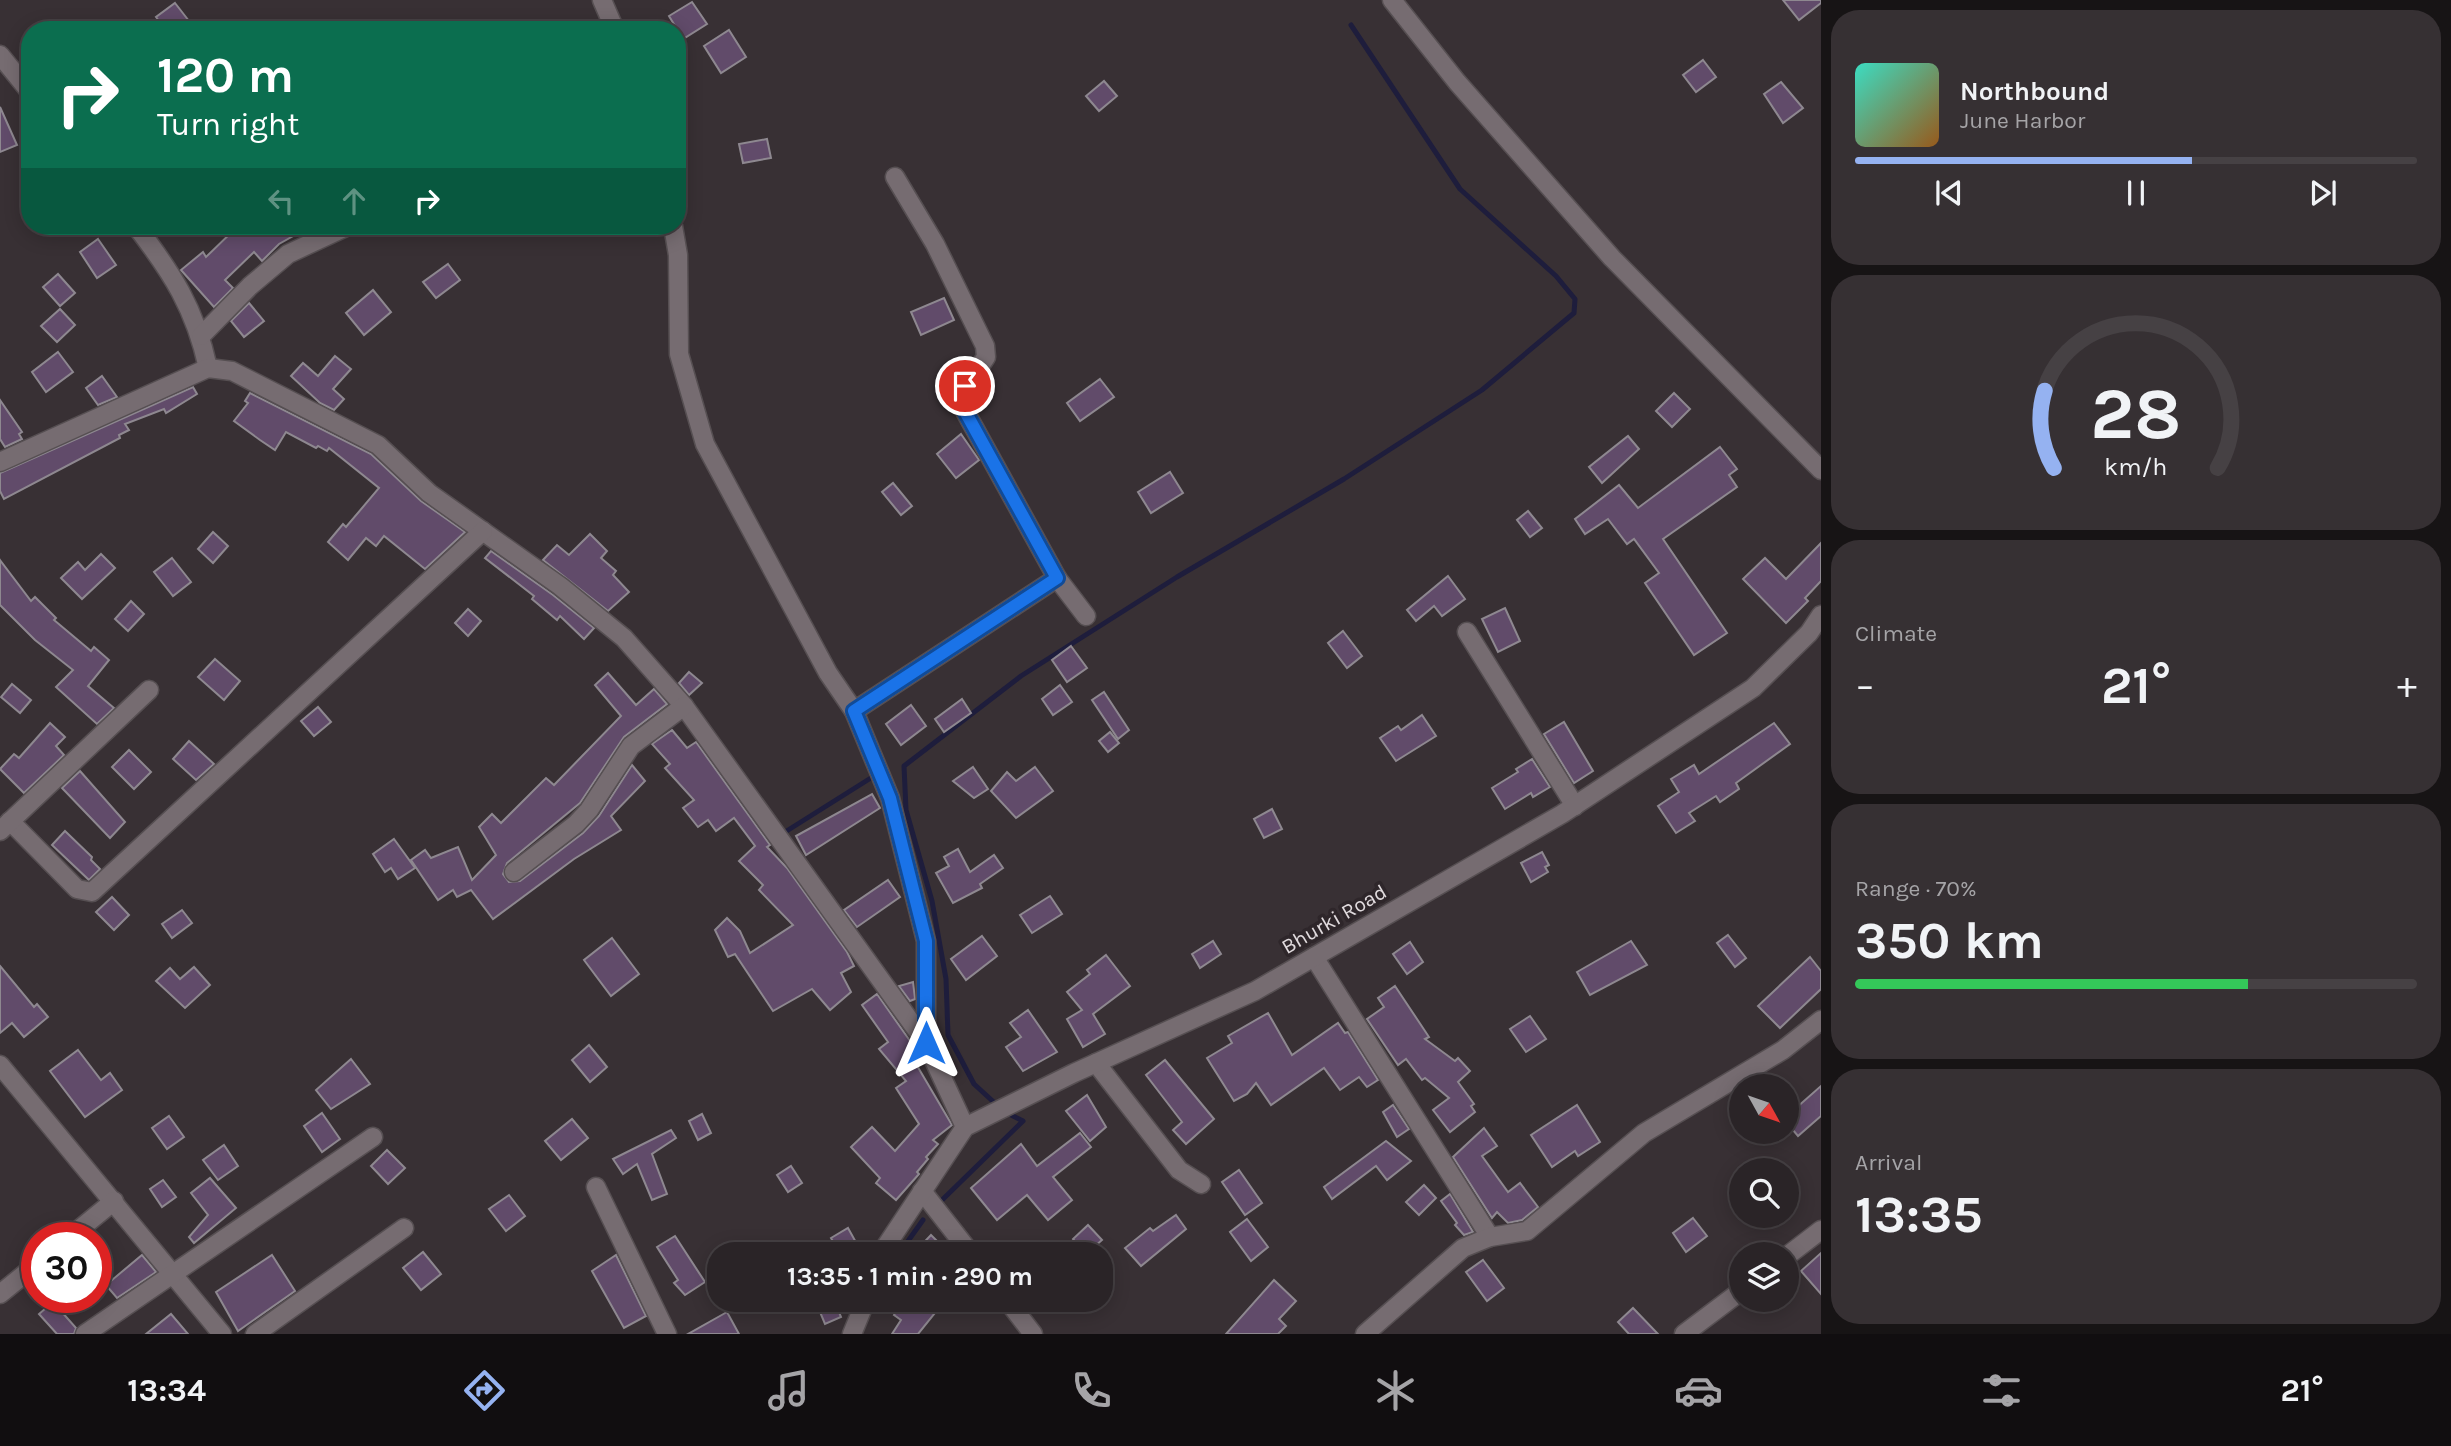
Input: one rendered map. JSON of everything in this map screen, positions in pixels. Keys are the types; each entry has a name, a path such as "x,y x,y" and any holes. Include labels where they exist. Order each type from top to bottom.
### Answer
{"street":[{"path":"602,0 611,21"},
{"path":"1392,0 1457,82 1612,258 1821,470"},
{"path":"0,55 21,81"},
{"path":"895,177 935,244 985,346 986,357 960,397 966,413 1057,578 1086,616"},
{"path":"143,235 175,278 201,336 208,368"},
{"path":"201,336 250,286 288,254 329,235"},
{"path":"675,235 678,255 679,354 705,444 828,673 854,711 890,798 926,941 926,1043"},
{"path":"0,462 208,368 232,371 378,445 429,493 559,586 624,638 684,706 926,1043 965,1127 889,1242"},
{"path":"149,690 5,826 77,889 92,892 483,531"},
{"path":"854,711 1057,578"},
{"name":"Bhurki Road","path":"965,1127 1096,1063 1255,991 1575,806 1753,688 1809,634 1821,615"},
{"path":"1467,632 1575,806"},
{"path":"514,872 576,824 589,810 631,746 684,706"},
{"path":"1314,957 1490,1237"},
{"path":"1365,1334 1463,1248 1490,1237 1527,1231 1644,1133 1783,1050 1821,1020"},
{"path":"1096,1063 1179,1170 1201,1184"},
{"path":"0,1065 222,1334"},
{"path":"85,1334 373,1137"},
{"path":"596,1187 667,1334"},
{"path":"922,1191 962,1242"},
{"path":"89,1222 114,1202"},
{"path":"255,1334 404,1228"},
{"path":"1799,1247 1821,1230"},
{"path":"0,1294 21,1277"},
{"path":"1684,1334 1729,1300"},
{"path":"852,1334 861,1312"},
{"path":"1016,1312 1033,1334"}],"building":[{"path":"1783,0 1821,0 1821,3 1799,20"},
{"path":"692,2 707,24 686,37 686,21 672,21 669,16"},
{"path":"175,3 189,21 159,21 156,17"},
{"path":"729,30 746,57 721,73 704,46"},
{"path":"1703,60 1716,77 1696,92 1683,75"},
{"path":"1104,81 1117,96 1099,111 1086,96"},
{"path":"1781,82 1803,108 1783,123 1764,94"},
{"path":"0,107 17,145 0,152"},
{"path":"767,139 771,158 743,163 739,144"},
{"path":"229,235 295,235 279,244 262,261 254,252 225,280 233,288 214,307 181,270 203,252 206,257"},
{"path":"98,239 116,265 97,278 80,252"},
{"path":"448,264 460,280 436,298 423,282"},
{"path":"58,274 75,293 60,306 43,287"},
{"path":"373,290 391,312 364,335 346,313"},
{"path":"944,298 954,320 921,335 911,312"},
{"path":"249,303 264,321 244,337 231,321"},
{"path":"60,309 75,325 57,342 41,326"},
{"path":"58,352 73,372 46,392 32,372"},
{"path":"335,356 351,369 333,389 344,399 334,410 320,403 291,376 303,363 318,376"},
{"path":"102,376 117,397 98,405 86,388"},
{"path":"1100,379 1114,397 1080,421 1067,403"},
{"path":"193,387 197,394 166,413 164,409 125,424 129,430 119,435 120,438 4,499 0,491 0,473"},
{"path":"250,393 371,454 421,501 465,532 425,569 384,536 376,546 366,538 348,560 328,542 343,524 346,527 379,488 329,448 327,451 318,446 316,448 286,432 275,450 234,421 248,403 245,401"},
{"path":"1674,393 1690,409 1672,427 1656,411"},
{"path":"0,400 22,432 19,434 22,439 5,447 0,439"},
{"path":"961,434 979,460 956,478 937,454"},
{"path":"1628,436 1639,449 1602,483 1589,467"},
{"path":"1720,447 1737,469 1729,475 1737,487 1663,539 1727,633 1694,655 1645,583 1659,573 1634,539 1627,544 1608,519 1585,534 1575,519 1619,485 1638,508"},
{"path":"1170,472 1183,493 1151,513 1138,492"},
{"path":"893,483 912,506 901,515 882,492"},
{"path":"1528,511 1542,528 1530,537 1517,520"},
{"path":"213,532 228,546 213,563 198,549"},
{"path":"590,534 607,551 601,558 616,571 613,575 629,592 608,611 543,560 557,545 569,555"},
{"path":"1821,543 1821,581 1805,598 1808,601 1786,623 1743,579 1765,558 1786,579"},
{"path":"491,551 594,628 584,639 560,616 557,620 532,599 534,596 485,558"},
{"path":"101,554 115,568 82,599 61,578 78,562 85,570"},
{"path":"172,558 191,582 173,596 154,572"},
{"path":"0,560 31,601 35,597 56,618 54,620 91,651 94,647 109,660 88,686 114,708 97,724 56,687 73,670 35,640 0,605"},
{"path":"1448,576 1465,599 1442,616 1434,606 1416,621 1407,610"},
{"path":"131,601 144,614 128,631 115,619"},
{"path":"1505,608 1520,641 1498,652 1482,619"},
{"path":"468,609 481,621 468,636 455,623"},
{"path":"1343,631 1362,656 1347,668 1328,643"},
{"path":"1071,646 1087,668 1067,682 1052,660"},
{"path":"215,659 240,681 224,700 198,677"},
{"path":"689,672 702,683 689,695 679,683"},
{"path":"608,673 636,705 654,689 667,704 624,737 580,803 507,863 503,874 509,882 520,881 583,833 599,816 632,765 645,781 611,816 621,830 574,859 493,919 471,890 457,897 453,890 438,900 411,860 425,850 431,858 458,847 472,880 496,855 479,827 492,814 501,823 546,778 554,785 621,716 595,685"},
{"path":"12,684 31,700 20,713 1,697"},
{"path":"1060,685 1072,702 1053,715 1042,699"},
{"path":"1104,692 1129,730 1118,739 1092,700"},
{"path":"962,699 971,713 944,732 935,719"},
{"path":"911,705 926,726 901,745 886,724"},
{"path":"318,707 331,722 314,736 301,721"},
{"path":"1422,715 1436,736 1396,761 1380,738 1398,726 1401,730"},
{"path":"1564,722 1593,771 1574,783 1544,734"},
{"path":"50,723 65,737 56,746 64,755 24,793 0,769 14,754 19,758"},
{"path":"1774,723 1790,744 1736,783 1739,789 1720,802 1716,796 1689,813 1695,821 1676,833 1658,806 1679,792 1671,779 1694,765 1699,774"},
{"path":"672,730 687,748 696,742 770,845 767,847 787,868 847,952 854,966 841,973 851,992 830,1010 812,989 773,1011 735,954 728,957 715,930 727,918 740,931 750,953 793,925 759,890 763,885 739,861 755,846 734,818 716,831 708,820 698,827 683,808 694,800 665,768 670,764 652,744"},
{"path":"1110,732 1119,743 1108,752 1099,741"},
{"path":"189,741 214,764 196,780 173,759"},
{"path":"129,750 151,772 134,789 112,767"},
{"path":"1532,759 1550,787 1533,797 1531,793 1505,809 1492,788 1518,772 1516,769"},
{"path":"973,767 988,789 974,798 953,781"},
{"path":"1035,767 1053,791 1016,818 991,791 1007,772 1016,781"},
{"path":"80,771 125,822 110,838 62,788"},
{"path":"872,794 880,808 806,855 796,836"},
{"path":"1272,809 1282,829 1264,838 1254,819"},
{"path":"65,831 92,857 91,860 100,869 89,880 52,845"},
{"path":"394,839 415,868 398,879 391,868 385,872 373,854"},
{"path":"958,849 970,872 994,855 1003,868 980,884 982,888 953,903 936,873 949,866 944,857"},
{"path":"1542,852 1549,865 1545,867 1548,872 1531,882 1521,863"},
{"path":"888,880 900,897 857,927 844,910"},
{"path":"1050,896 1062,914 1032,933 1020,915"},
{"path":"112,897 129,915 114,930 96,912"},
{"path":"182,910 192,923 172,938 162,924"},
{"path":"1728,935 1746,958 1735,967 1717,943"},
{"path":"982,936 997,956 966,980 951,959"},
{"path":"612,938 639,974 611,996 584,960"},
{"path":"1213,941 1221,954 1200,968 1192,954"},
{"path":"1631,941 1647,965 1590,995 1577,972"},
{"path":"1410,942 1423,962 1407,974 1393,954"},
{"path":"1106,955 1130,986 1093,1014 1105,1034 1083,1047 1067,1019 1082,1010 1067,992 1090,974 1087,970"},
{"path":"1810,957 1821,971 1821,989 1780,1028 1758,1006"},
{"path":"0,966 34,1007 37,1004 48,1017 24,1037 12,1023 0,1033"},
{"path":"194,967 210,985 185,1008 156,981 170,968 180,979"},
{"path":"913,982 915,999 910,1001 899,986"},
{"path":"1395,986 1429,1037 1425,1039 1455,1061 1458,1058 1470,1071 1458,1082 1474,1104 1471,1106 1475,1112 1450,1132 1433,1110 1449,1098 1425,1078 1422,1080 1406,1059 1398,1065 1367,1019 1384,1007 1378,998"},
{"path":"877,994 915,1048 909,1052 952,1125 933,1140 938,1144 926,1157 928,1159 917,1172 919,1174 896,1200 876,1183 880,1178 851,1147 872,1127 895,1151 919,1124 896,1088 906,1081 879,1049 888,1042 862,1005"},
{"path":"1028,1010 1057,1052 1023,1071 1006,1047 1021,1037 1010,1023"},
{"path":"1268,1013 1292,1055 1338,1023 1345,1033 1348,1032 1378,1080 1367,1087 1359,1077 1340,1090 1324,1068 1271,1105 1256,1083 1247,1094 1234,1101 1207,1058 1232,1043 1228,1036"},
{"path":"1530,1016 1546,1039 1526,1052 1510,1029"},
{"path":"589,1045 607,1067 590,1082 572,1060"},
{"path":"78,1050 101,1080 110,1073 122,1090 85,1117 50,1071"},
{"path":"351,1059 370,1084 331,1109 316,1090"},
{"path":"1165,1060 1214,1119 1186,1144 1173,1130 1182,1122 1146,1075"},
{"path":"1821,1086 1821,1116 1799,1135 1799,1105"},
{"path":"1087,1095 1106,1127 1090,1141 1066,1111"},
{"path":"1393,1105 1409,1129 1397,1137 1383,1112"},
{"path":"1577,1105 1600,1142 1578,1156 1575,1151 1552,1167 1531,1135"},
{"path":"322,1113 340,1139 322,1152 304,1126"},
{"path":"702,1114 711,1133 698,1140 689,1121"},
{"path":"169,1116 184,1137 167,1149 152,1128"},
{"path":"572,1119 588,1138 561,1160 545,1141"},
{"path":"1484,1128 1497,1146 1482,1156 1508,1192 1520,1183 1538,1207 1522,1220 1508,1223 1497,1212 1492,1218 1453,1157"},
{"path":"671,1130 676,1138 652,1154 667,1194 652,1200 637,1164 623,1174 613,1159"},
{"path":"1080,1133 1091,1147 1053,1177 1072,1200 1048,1220 1027,1195 997,1220 971,1188 1021,1144 1037,1166"},
{"path":"1386,1141 1411,1161 1387,1180 1376,1166 1332,1199 1324,1187"},
{"path":"224,1145 238,1166 218,1180 203,1160"},
{"path":"387,1150 405,1168 388,1184 371,1166"},
{"path":"791,1166 802,1183 788,1192 777,1175"},
{"path":"1239,1170 1262,1203 1245,1215 1222,1182"},
{"path":"210,1178 236,1208 194,1243 189,1237 208,1215 191,1193"},
{"path":"163,1180 176,1197 162,1207 150,1189"},
{"path":"1424,1185 1436,1198 1419,1215 1406,1202"},
{"path":"1450,1194 1473,1232 1464,1235 1455,1225 1457,1223 1441,1201"},
{"path":"509,1195 525,1216 506,1231 489,1209"},
{"path":"1176,1215 1186,1229 1141,1266 1125,1248 1150,1228 1153,1231"},
{"path":"1693,1218 1707,1236 1686,1252 1673,1233"},
{"path":"1247,1219 1268,1247 1251,1261 1230,1232"},
{"path":"1088,1225 1102,1240 1076,1242 1073,1239"},
{"path":"848,1228 856,1242 833,1242 831,1238"},
{"path":"931,1235 938,1242 924,1242"},
{"path":"675,1236 705,1282 685,1295 674,1283 678,1280 657,1247"},
{"path":"423,1252 441,1274 421,1290 403,1268"},
{"path":"1821,1253 1821,1294 1801,1271"},
{"path":"142,1255 156,1272 117,1298 112,1292 112,1280"},
{"path":"272,1255 295,1291 238,1331 216,1292"},
{"path":"616,1255 646,1316 624,1328 592,1271"},
{"path":"1483,1260 1504,1288 1487,1301 1466,1272"},
{"path":"1274,1280 1296,1301 1279,1319 1286,1326 1278,1334 1226,1334"},
{"path":"1633,1308 1658,1334 1629,1334 1618,1322"},
{"path":"727,1312 739,1334 688,1334"},
{"path":"820,1312 839,1312 841,1317 825,1324"},
{"path":"896,1312 935,1313 918,1334 892,1334 901,1320 894,1315"},
{"path":"63,1313 76,1328 74,1334 57,1334 39,1314"},
{"path":"171,1314 188,1334 146,1334"}],"waterway":[{"path":"998,1106 974,1084 948,1035 946,979 932,901 906,810 904,766 1021,676 1177,577 1344,479 1482,390 1574,313 1575,299 1556,276 1460,189 1351,25"},
{"path":"785,832 874,776"},
{"path":"939,1203 1023,1121 1005,1112"},
{"path":"907,1242 923,1220"}],"route":[{"path":"926,1043 926,941 890,798 854,711 1057,578 966,413 960,397 965,386"}]}
